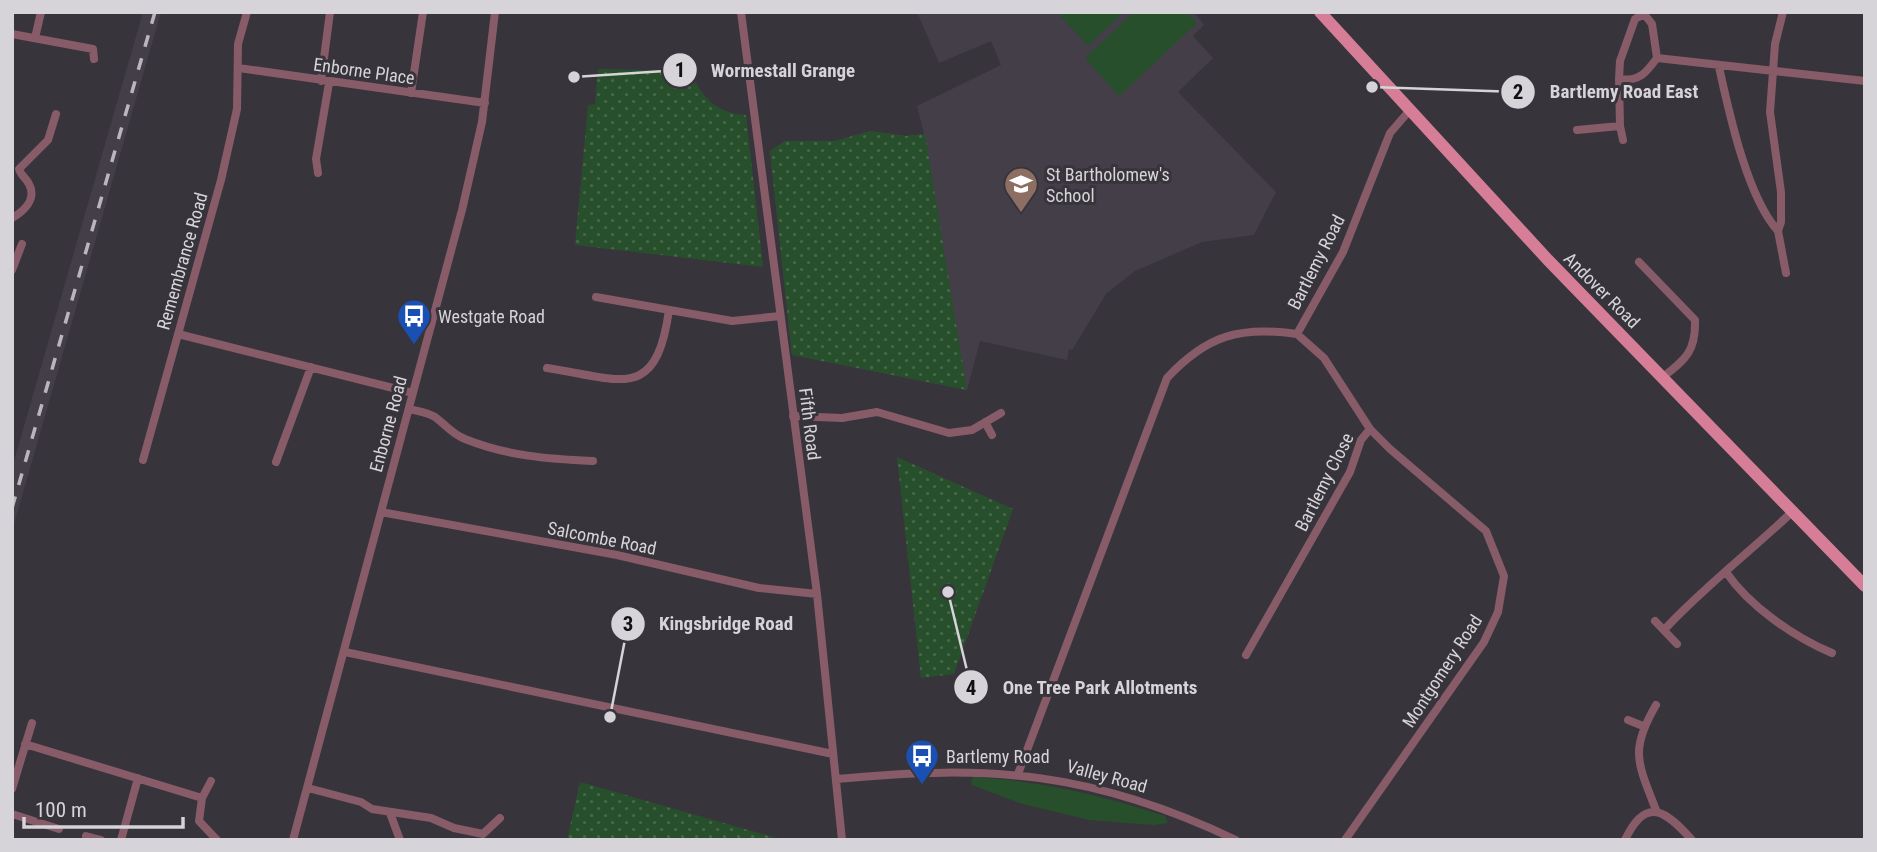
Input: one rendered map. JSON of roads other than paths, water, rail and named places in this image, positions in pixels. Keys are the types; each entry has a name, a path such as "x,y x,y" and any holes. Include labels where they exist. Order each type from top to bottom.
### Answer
{"main road":[{"name":"Andover Road","path":"1320,12 1548,260 1865,586"}],"street":[{"path":"35,38 41,12"},
{"name":"Remembrance Road","path":"144,460 221,180 237,109 238,44 247,12"},
{"path":"318,173 316,159 330,12"},
{"path":"411,93 423,12"},
{"name":"Enborne Road","path":"293,840 462,210 485,103 495,12"},
{"name":"Fifth Road","path":"741,12 817,594 833,754 838,779 842,840"},
{"path":"1777,231 1781,222 1781,192 1770,112 1771,70 1783,12"},
{"path":"1619,79 1634,81 1646,73 1657,58 1652,24 1644,14 1635,19 1620,61 1619,79 1620,126 1623,141"},
{"path":"12,34 93,49 94,59"},
{"path":"1657,58 1718,67 1865,81"},
{"path":"1718,67 1746,166 1770,222 1777,231 1786,273"},
{"name":"Enborne Place","path":"239,68 485,103"},
{"name":"Bartlemy Road","path":"1018,774 1167,377 1189,354 1231,332 1268,330 1297,334 1343,252 1390,134 1410,110"},
{"path":"12,218 24,211 32,198 30,185 16,167 48,140 56,114"},
{"path":"1577,130 1620,126"},
{"path":"12,270 22,244"},
{"path":"1639,262 1695,320 1696,341 1684,361 1663,377"},
{"path":"596,298 732,321 780,316"},
{"path":"547,368 632,379 646,374 657,359 669,310"},
{"path":"178,334 413,393"},
{"name":"Bartlemy Close","path":"1246,655 1350,472 1361,440 1370,429 1324,358 1297,334"},
{"path":"276,462 311,367"},
{"path":"409,409 435,417 446,429 496,450 534,458 593,461"},
{"path":"793,416 842,418 877,412 950,433 972,430 1001,413"},
{"path":"985,422 992,435"},
{"name":"Montgomery Road","path":"1345,840 1484,642 1498,612 1504,576 1486,531 1370,429"},
{"name":"Salcombe Road","path":"382,512 617,555 759,588 817,594"},
{"path":"1665,629 1701,591 1792,512"},
{"path":"1726,572 1737,588 1764,613 1832,653"},
{"path":"1655,621 1677,644"},
{"path":"345,652 833,754"},
{"path":"1656,705 1643,726 1636,754 1656,810"},
{"path":"1628,720 1643,726"},
{"path":"12,789 32,723"},
{"path":"25,744 202,798"},
{"name":"Valley Road","path":"838,779 926,771 1018,774 1078,783 1141,801 1236,840"},
{"path":"121,840 138,778"},
{"path":"211,781 202,798 199,821 217,840"},
{"path":"308,788 390,813 431,818 454,828 483,834 500,818"},
{"path":"1625,840 1632,825 1645,813 1656,810 1667,815 1692,840"},
{"path":"390,813 400,840"},
{"path":"12,814 59,829"},
{"path":"86,836 101,840"}],"railway":[{"path":"12,508 155,12"}],"place":[{"name":"Wormestall Grange","path":"574,77"},
{"name":"Bartlemy Road East","path":"1372,87"},
{"name":"St Bartholomew's School","path":"1021,214"},
{"name":"Westgate Road","path":"414,346"},
{"name":"One Tree Park Allotments","path":"948,592"},
{"name":"Kingsbridge Road","path":"610,717"},
{"name":"Bartlemy Road","path":"922,786"}]}
